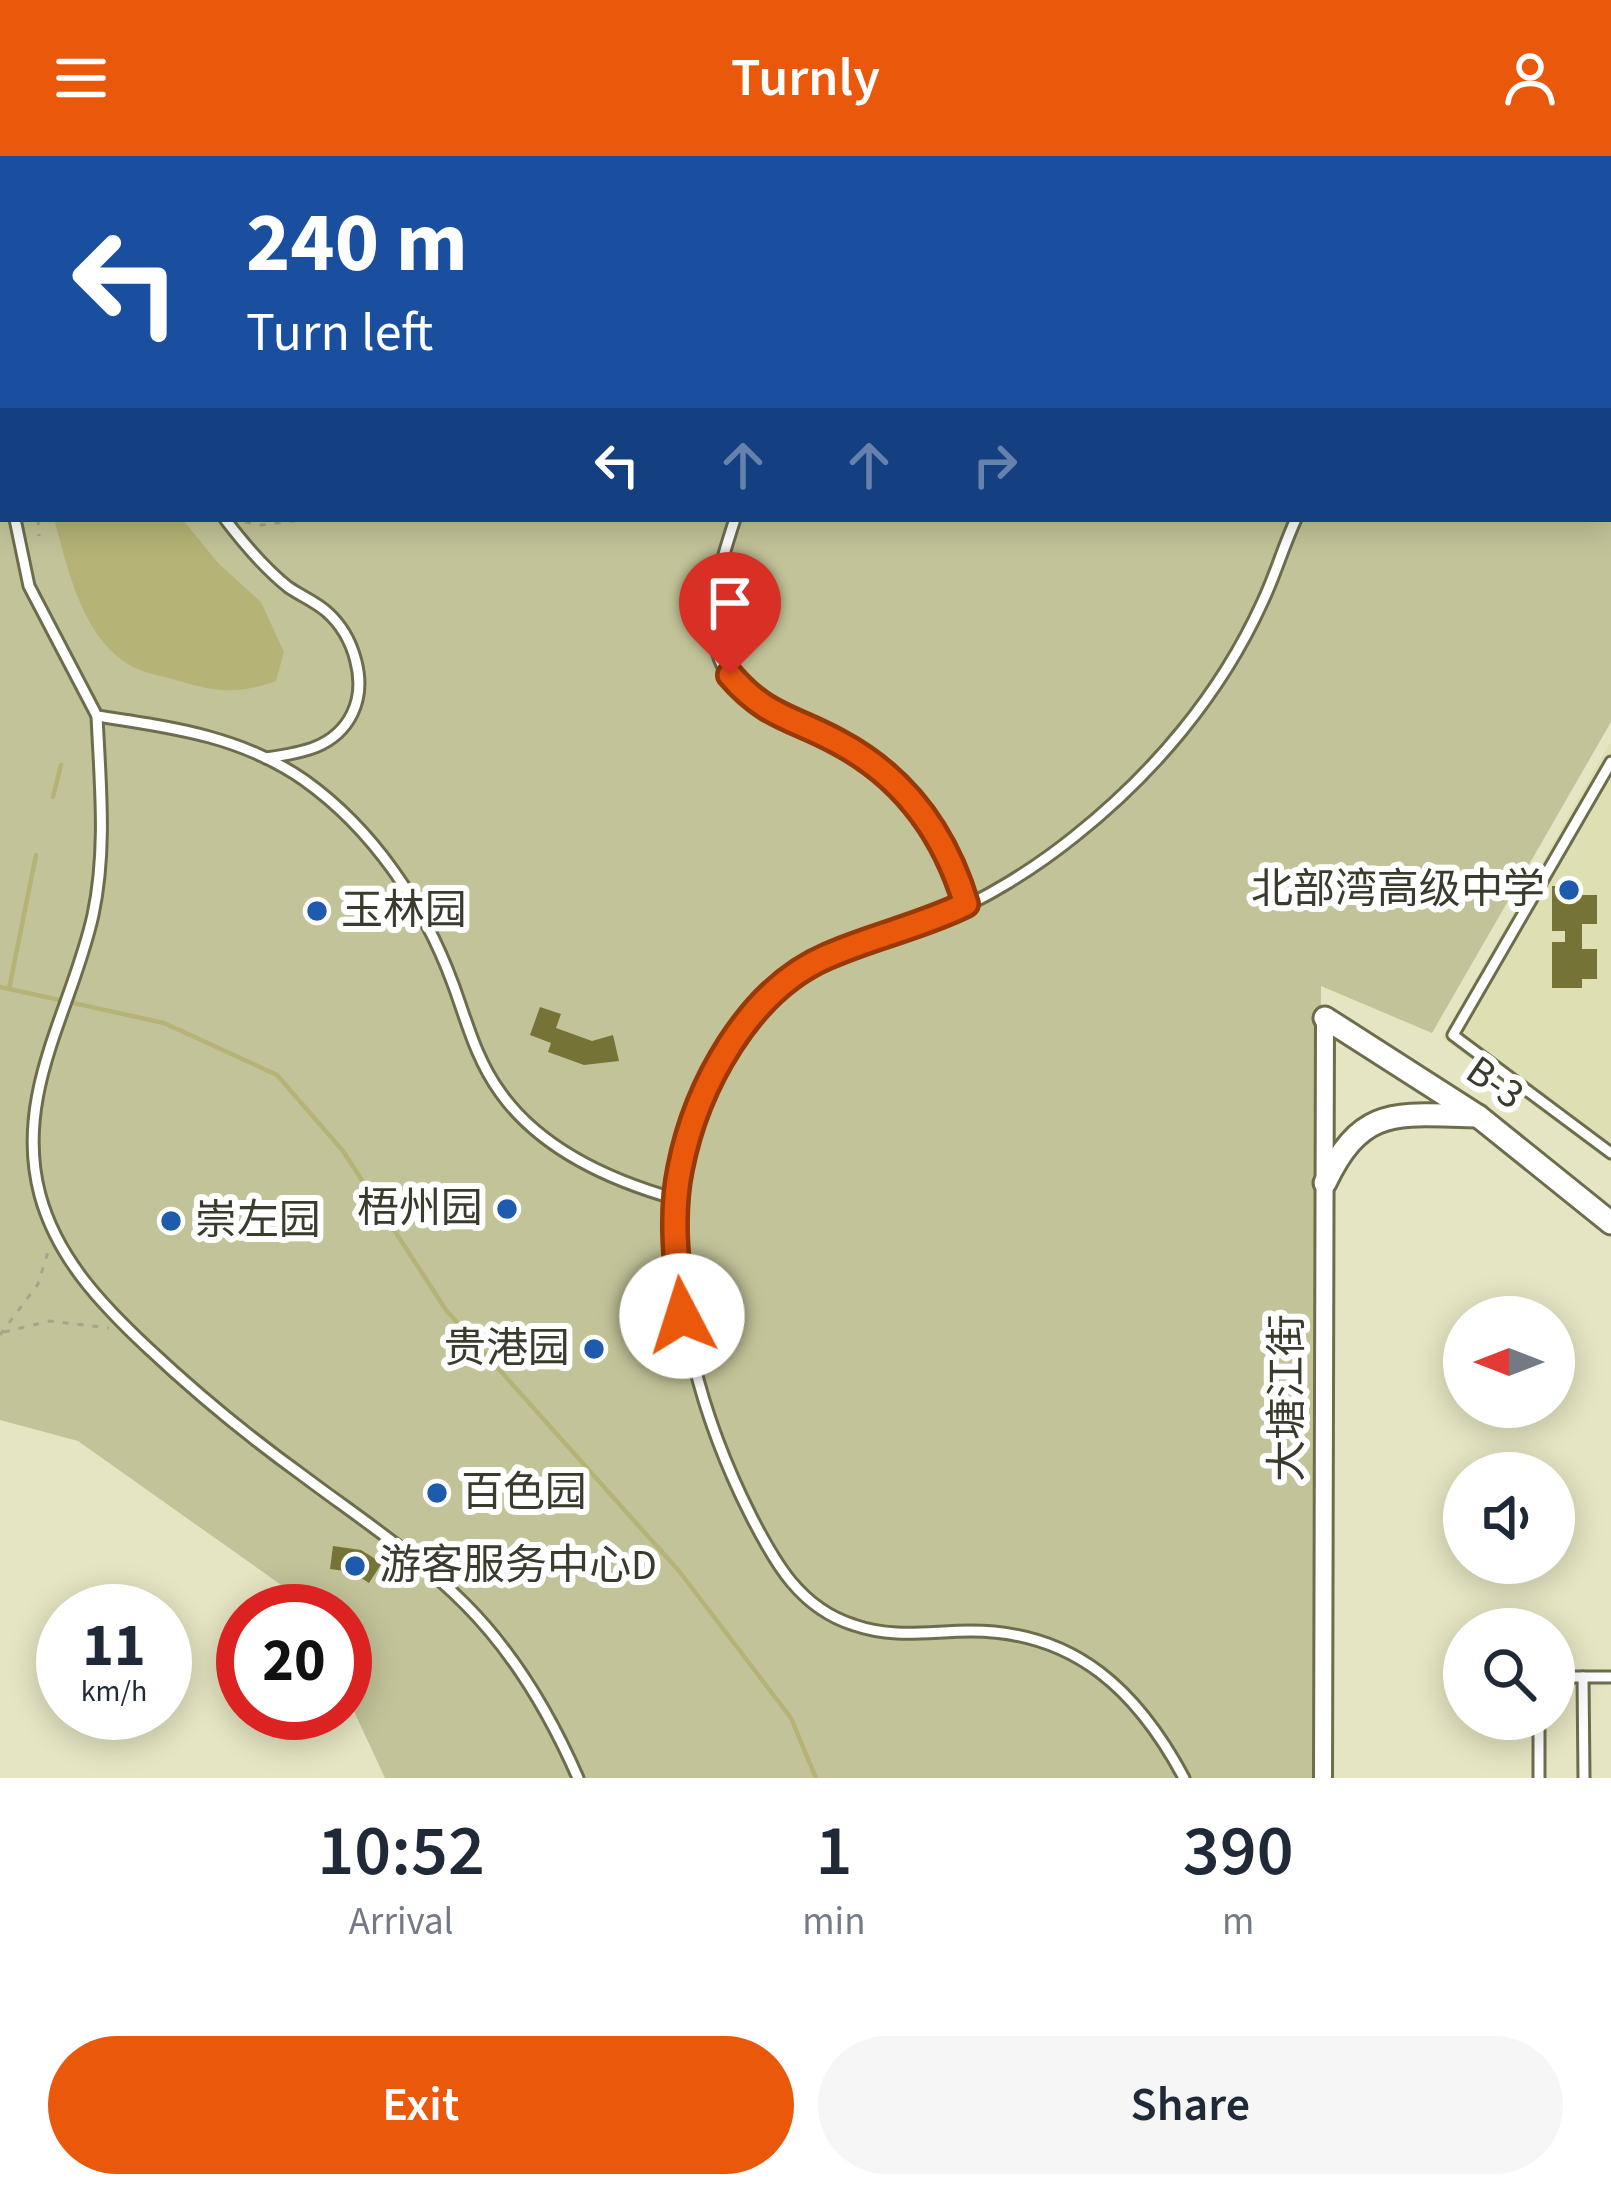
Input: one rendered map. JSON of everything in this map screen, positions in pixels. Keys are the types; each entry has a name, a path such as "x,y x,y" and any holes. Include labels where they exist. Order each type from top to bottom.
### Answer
{"street":[{"name":"B-3","path":"1325,1018 1478,1116 1611,1222"},
{"name":"大塘江街","path":"1324,1778 1325,1018"},
{"path":"1325,1183 1341,1149 1368,1125 1402,1115 1478,1116"}],"lane":[{"path":"16,522 29,586 97,716 101,847 93,916 44,1062 31,1125 39,1193 51,1226 70,1262 130,1332 247,1434 367,1519 494,1634 538,1699 578,1778"},
{"path":"227,522 250,553 330,614 356,655 359,698 343,730 308,753 266,758"},
{"path":"734,522 714,582 711,620 717,651 730,675 749,698 769,712 836,740 895,782 942,840 966,904"},
{"path":"1184,1778 1127,1694 1103,1671 1076,1655 989,1631 916,1636 880,1633 818,1609 792,1585 770,1555 732,1479 700,1396 682,1316 676,1199 680,1168 704,1096 758,1005 826,956 966,904 1055,852 1122,795 1170,747 1208,696 1247,633 1295,522"},
{"path":"97,716 198,732 266,758 339,808 393,868 433,940 480,1059 502,1095 532,1128 603,1174 676,1199"},
{"path":"1611,762 1453,1035 1611,1153"},
{"path":"1575,1676 1611,1676"},
{"path":"1583,1676 1584,1778"},
{"path":"1540,1740 1540,1778"}],"path":[{"path":"38,522 38,536"},
{"path":"2,1334 38,1284 47,1262 51,1226"},
{"path":"2,1334 50,1321 130,1332"}],"shaded area":[{"path":"0,522 1611,522 1611,722 1432,1033 1321,986 1317,1778 385,1778 367,1740 372,1740 372,1584 280,1584 78,1441 0,1420"},
{"path":"55,522 184,522 219,564 261,602 284,652 276,681 238,690 214,689 131,666 100,638 72,580"},
{"name":"北部湾高级中学","path":"1611,741 1611,1163 1442,1038"}],"building":[{"path":"1552,886 1582,886 1582,895 1597,895 1597,924 1582,924 1582,949 1597,949 1597,979 1582,979 1582,988 1552,988 1552,942 1565,942 1565,931 1552,931"},
{"path":"540,1007 561,1014 556,1028 592,1041 613,1035 619,1061 584,1065 548,1052 551,1043 530,1035"},
{"name":"游客服务中心D","path":"333,1546 361,1550 382,1563 369,1583 352,1572 330,1569"}],"waterway":[{"path":"53,797 61,765"},
{"path":"9,989 36,855"},
{"path":"0,987 164,1023 277,1075 343,1151 446,1310 679,1571 791,1718 816,1778"}],"place":[{"name":"北部湾高级中学","path":"1569,890"},
{"name":"玉林园","path":"317,911"},
{"name":"梧州园","path":"507,1209"},
{"name":"崇左园","path":"171,1221"},
{"name":"贵港园","path":"594,1349"},
{"name":"百色园","path":"437,1493"},
{"name":"游客服务中心D","path":"355,1566"}],"route":[{"path":"682,1316 676,1233 680,1168 704,1096 758,1005 826,956 966,904 942,840 895,782 836,740 769,712 749,698 730,675"}]}
